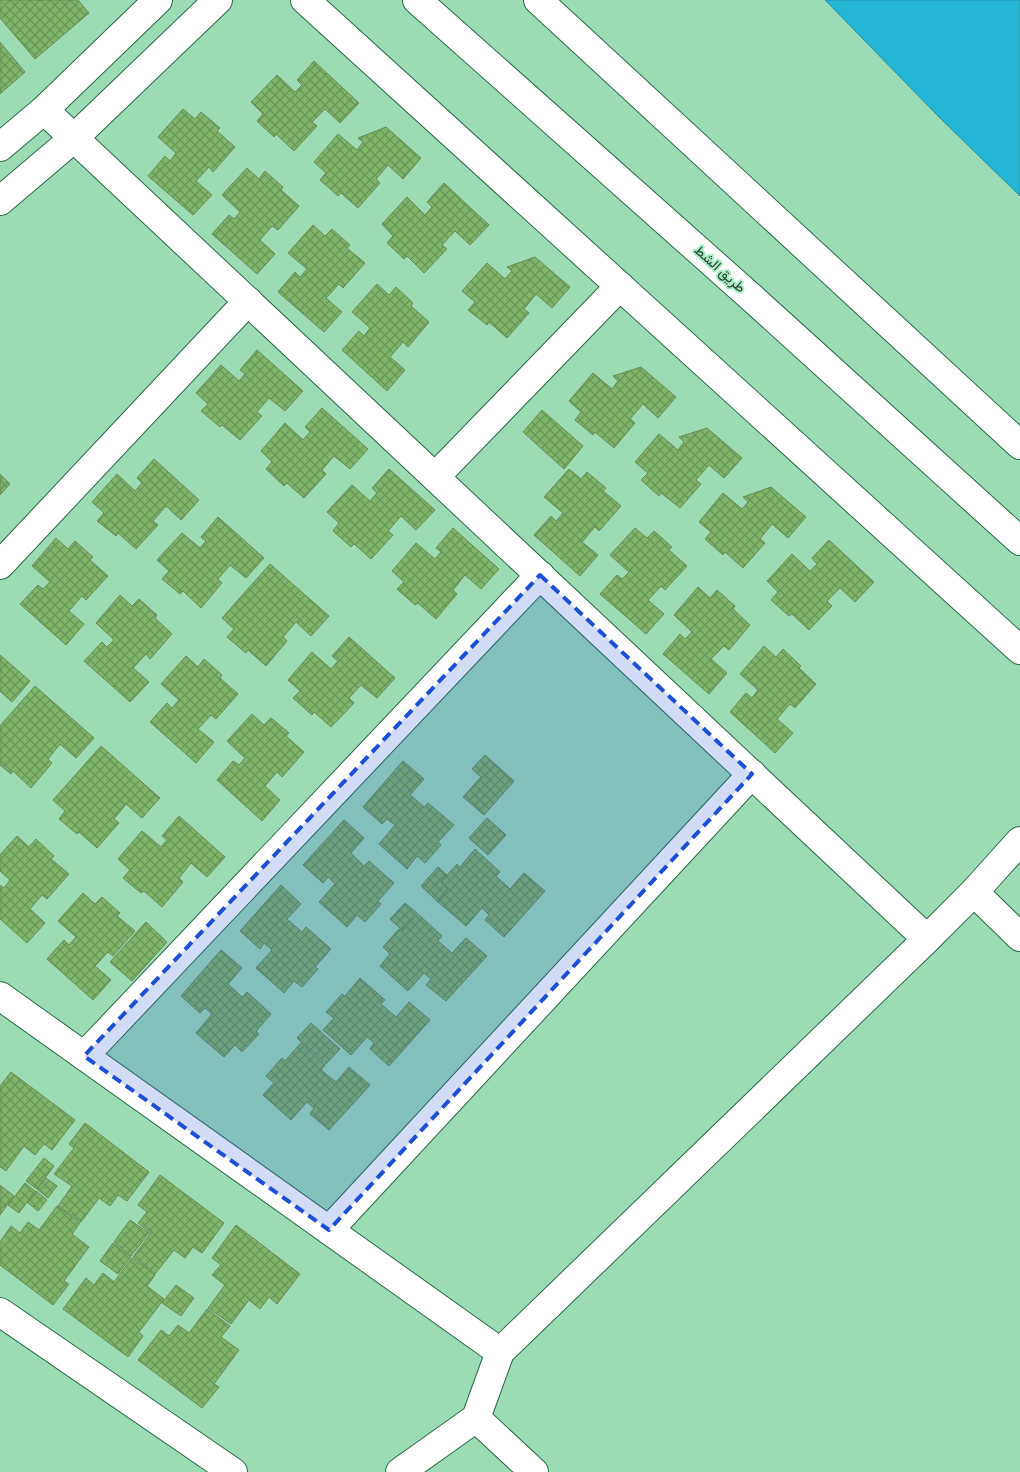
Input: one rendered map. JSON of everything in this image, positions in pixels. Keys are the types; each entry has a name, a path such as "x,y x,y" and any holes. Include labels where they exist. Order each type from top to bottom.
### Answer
{"street":[{"path":"0,147 44,110 158,0"},
{"path":"0,201 74,138 218,0"},
{"path":"305,0 1020,650"},
{"name":"طريق الشط","path":"417,0 752,298 1020,541"},
{"path":"538,0 1020,445"},
{"path":"44,110 927,939"},
{"path":"435,477 620,286"},
{"path":"0,565 248,301"},
{"path":"84,1056 540,575"},
{"path":"330,1230 752,774"},
{"path":"400,1472 476,1418 500,1352 927,939 974,892 1020,841"},
{"path":"974,892 1020,937"},
{"path":"0,996 500,1352"},
{"path":"0,1312 233,1472"},
{"path":"476,1418 534,1472"}],"highlighted area":[{"path":"540,575 752,774 329,1230 84,1056"}],"water":[{"path":"825,0 1020,0 1020,196 940,118"}],"building":[{"path":"0,0 78,0 89,13 35,59 0,18"},
{"path":"0,42 25,72 0,94"},
{"path":"314,61 359,103 340,123 325,109 312,122 317,126 294,151 276,134 274,137 257,121 263,114 251,102 277,75 295,92 302,85 297,80"},
{"path":"183,109 195,119 201,112 220,128 217,131 235,147 213,172 209,167 196,181 212,195 193,215 148,176 165,156 170,161 176,153 158,137"},
{"path":"386,127 421,158 403,179 388,165 376,179 380,183 358,208 341,193 338,196 320,180 326,173 314,162 338,134 357,150 363,142 358,138"},
{"path":"247,168 259,179 265,171 283,187 281,190 299,206 278,230 272,226 260,240 275,254 257,274 212,234 229,215 234,219 240,212 222,195"},
{"path":"444,183 489,225 470,245 455,231 442,245 447,249 424,273 407,256 404,259 387,243 393,236 382,224 407,197 425,215 432,207 427,202"},
{"path":"313,225 325,236 332,229 350,245 347,248 365,263 343,288 339,284 326,298 342,312 324,332 278,292 295,272 300,277 307,269 288,253"},
{"path":"535,257 570,287 552,308 536,294 524,309 529,313 507,338 489,322 487,325 468,310 475,302 462,291 487,263 505,279 512,271 507,267"},
{"path":"377,284 389,295 396,287 413,303 411,306 429,322 408,347 403,342 390,357 405,370 387,391 342,350 359,331 364,336 370,328 352,312"},
{"path":"257,350 303,391 285,411 269,398 257,412 262,416 240,440 222,425 220,427 201,411 208,404 196,393 221,365 239,381 245,374 240,370"},
{"path":"641,367 676,397 658,418 643,404 630,419 635,423 614,448 595,432 593,435 575,420 581,412 569,401 593,373 612,389 618,381 613,376"},
{"path":"322,408 368,449 350,469 334,456 322,470 326,474 304,498 287,483 284,486 266,469 272,462 261,451 285,423 303,440 310,432 305,427"},
{"path":"542,410 583,446 564,469 523,432"},
{"path":"707,428 742,458 724,478 709,465 696,480 701,484 680,508 661,493 659,496 641,480 648,473 635,462 659,434 678,450 684,442 679,437"},
{"path":"154,459 199,500 181,520 166,506 153,521 158,525 136,549 118,533 116,536 97,521 104,513 92,502 117,474 135,491 142,483 137,478"},
{"path":"389,469 435,510 416,530 401,516 388,531 393,535 371,559 354,544 351,547 333,531 339,523 327,512 352,485 370,501 377,493 372,488"},
{"path":"569,469 581,479 587,472 606,488 603,491 621,506 599,531 595,527 582,542 598,555 580,576 534,535 551,516 556,521 563,513 544,497"},
{"path":"0,474 10,484 0,495"},
{"path":"771,487 806,517 788,538 772,524 760,539 765,543 743,568 725,552 723,555 705,539 711,532 699,522 723,493 742,509 748,502 743,497"},
{"path":"218,517 264,558 246,578 230,565 218,579 222,583 201,608 183,591 180,594 162,579 169,571 157,560 182,533 200,548 206,541 201,537"},
{"path":"453,528 499,569 481,589 465,575 453,590 457,594 436,619 418,603 415,605 397,589 404,582 392,571 416,543 435,559 441,552 436,548"},
{"path":"635,528 647,538 654,531 672,547 669,550 687,566 665,590 661,586 648,600 664,614 646,634 600,594 617,575 622,579 629,572 610,555"},
{"path":"56,538 68,549 75,541 93,557 90,560 108,576 86,600 82,596 69,611 84,624 66,645 20,604 38,585 43,589 50,582 32,566"},
{"path":"829,540 874,582 855,602 840,588 827,601 832,606 809,630 792,614 789,616 771,600 778,592 767,581 792,554 810,571 817,564 812,558"},
{"path":"270,564 329,616 311,636 296,622 283,637 287,641 266,666 248,650 246,653 227,637 234,629 222,618"},
{"path":"698,587 710,598 717,590 735,606 733,609 750,625 729,650 724,646 711,659 727,673 709,694 663,654 680,634 685,639 692,632 674,615"},
{"path":"120,595 132,606 139,599 157,615 155,618 172,634 150,659 146,654 133,668 149,682 130,702 84,661 102,642 107,647 114,640 96,623"},
{"path":"349,637 395,678 377,698 361,685 349,698 354,703 331,727 314,712 312,715 293,698 300,691 288,680 312,652 331,669 338,661 332,656"},
{"path":"764,646 776,657 783,649 816,684 795,708 790,704 777,719 793,733 775,753 730,712 746,693 752,698 758,690 740,674"},
{"path":"0,655 30,681 12,702 0,691"},
{"path":"186,656 198,667 204,659 222,675 220,678 238,694 216,719 211,715 198,729 214,742 196,763 150,722 167,703 172,708 179,700 161,684"},
{"path":"35,686 94,738 76,758 60,744 48,759 52,763 31,788 13,771 11,774 0,765 0,726"},
{"path":"252,714 264,725 271,718 289,733 286,736 304,752 282,777 277,772 265,786 280,800 262,821 217,780 233,761 239,765 245,758 227,741"},
{"path":"101,746 160,798 142,818 126,804 114,819 119,823 97,848 79,832 77,834 59,819 65,811 53,800"},
{"path":"485,755 514,781 484,815 463,797 481,777 472,769"},
{"path":"403,761 424,779 410,795 424,807 428,803 454,825 438,842 441,845 425,863 417,856 407,869 379,844 395,825 387,819 382,824 363,807"},
{"path":"179,816 225,857 207,877 191,863 179,878 183,882 162,907 144,891 141,893 123,878 130,870 118,859 142,831 161,847 167,840 162,836"},
{"path":"487,818 506,835 488,855 469,838"},
{"path":"344,820 364,838 351,853 364,866 369,861 394,883 378,901 381,904 365,922 357,915 347,927 319,902 335,884 328,877 323,883 303,865"},
{"path":"17,836 29,847 36,839 54,856 51,859 69,874 47,899 42,895 30,909 45,923 27,943 0,919 0,885 4,888 10,880 0,871 0,855"},
{"path":"475,849 500,872 496,876 510,889 524,873 545,891 504,937 485,920 489,915 482,908 466,926 437,901 448,889 441,882 457,864 460,867"},
{"path":"438,867 447,875 441,882 448,889 437,901 421,886"},
{"path":"281,885 301,904 287,919 302,932 306,927 331,949 315,967 318,969 302,987 294,981 284,993 256,968 272,950 264,943 260,949 240,931"},
{"path":"83,893 95,904 102,897 120,913 117,916 135,931 113,956 108,952 95,966 111,980 93,1000 47,959 64,940 69,945 76,937 58,921"},
{"path":"405,903 417,913 402,930 390,919"},
{"path":"418,914 442,936 438,941 452,953 466,938 487,956 446,1001 426,985 431,979 424,973 408,991 380,966 390,954 383,947 399,929 402,931"},
{"path":"146,922 167,942 132,981 110,962"},
{"path":"221,950 242,968 228,984 242,997 247,992 271,1014 256,1031 259,1034 242,1052 235,1045 224,1057 196,1033 212,1014 205,1008 200,1013 181,996"},
{"path":"360,978 385,1000 381,1004 396,1017 409,1002 430,1020 389,1066 370,1049 374,1043 367,1037 351,1055 323,1030 334,1018 326,1012 342,994 345,996"},
{"path":"311,1023 340,1049 326,1064 297,1038"},
{"path":"301,1043 325,1065 321,1070 336,1082 349,1067 370,1085 329,1130 310,1114 314,1108 307,1102 291,1120 263,1095 274,1083 266,1076 282,1058 285,1061"},
{"path":"11,1072 75,1120 52,1150 44,1144 35,1155 24,1146 6,1171 0,1167 0,1086"},
{"path":"85,1123 149,1172 127,1201 118,1195 110,1206 99,1198 81,1222 58,1206 72,1186 54,1174 74,1148 69,1144"},
{"path":"44,1158 54,1166 37,1189 26,1181"},
{"path":"160,1175 224,1223 202,1253 193,1247 185,1258 174,1250 155,1274 133,1257 151,1233 138,1223 147,1212 138,1205"},
{"path":"46,1178 57,1186 48,1198 37,1189"},
{"path":"25,1183 35,1191 19,1213 8,1205"},
{"path":"0,1185 14,1196 0,1215"},
{"path":"36,1191 47,1200 38,1211 27,1202"},
{"path":"57,1206 80,1223 72,1234 89,1247 64,1281 69,1284 53,1305 0,1265 0,1242 11,1226 20,1233 28,1222 39,1230"},
{"path":"130,1220 149,1233 131,1256 114,1242"},
{"path":"236,1225 300,1274 277,1304 269,1297 260,1309 249,1300 231,1324 208,1308 225,1285 212,1275 221,1265 212,1258"},
{"path":"113,1243 131,1257 118,1274 100,1261"},
{"path":"132,1258 155,1275 147,1286 164,1299 139,1332 143,1336 128,1357 63,1309 86,1278 94,1285 103,1273 114,1282"},
{"path":"176,1285 194,1298 181,1316 162,1303"},
{"path":"207,1309 230,1326 221,1337 239,1350 214,1384 219,1387 202,1408 138,1360 161,1330 169,1336 178,1325 189,1333"}]}
